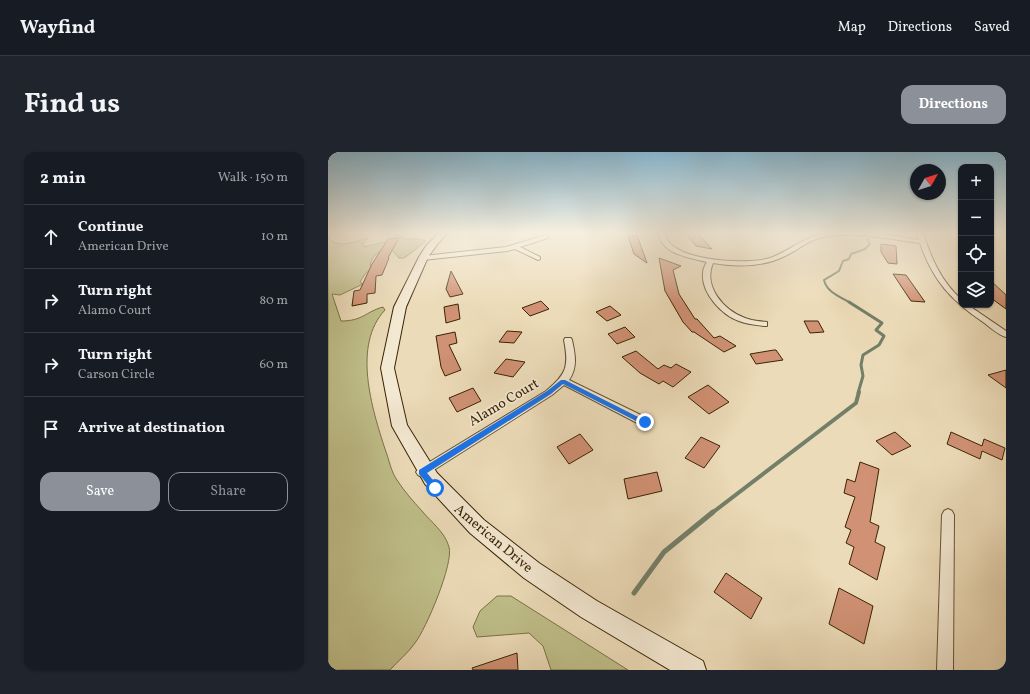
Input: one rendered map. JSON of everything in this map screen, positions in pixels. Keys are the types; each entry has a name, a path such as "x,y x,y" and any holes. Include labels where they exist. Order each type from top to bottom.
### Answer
{"street":[{"path":"423,258 430,257"},
{"path":"697,257 741,263 777,257"},
{"path":"928,257 938,279 958,300"},
{"name":"American Drive","path":"423,258 395,317 387,344 385,372 388,397 394,418 404,442 422,472 449,503 505,553 578,601 694,670"},
{"path":"711,260 706,276 708,286 717,301 741,319 764,324"},
{"path":"967,308 1006,335"},
{"name":"Alamo Court","path":"422,472 549,393 563,381 568,376 572,365 568,340"},
{"path":"563,381 645,422"},
{"path":"945,670 948,515"}],"shaded area":[{"path":"328,257 374,257 370,265 374,267 366,273 360,282 363,284 340,295 332,294 341,321 354,320 383,307 385,310 375,324 369,341 367,359 368,378 375,415 395,477 409,496 441,532 449,547 449,555 438,596 420,636 406,654 390,670 328,670"},
{"path":"497,596 511,596 628,670 551,670 543,646 529,633 477,637 473,627 480,611"}],"building":[{"path":"376,257 389,258 382,275 376,276 375,293 367,294 367,303 352,306 354,291 360,290"},
{"path":"639,257 645,257 647,263"},
{"path":"884,257 897,257 897,264 888,263"},
{"path":"659,258 681,266 673,270 679,294 695,319 697,319 714,338 720,336 736,346 724,352 692,332 683,322 665,291"},
{"path":"451,271 463,294 450,297 446,289"},
{"path":"893,274 906,275 925,302 911,301"},
{"path":"994,284 1006,295 1006,309 994,300"},
{"path":"541,301 549,309 530,316 522,308"},
{"path":"458,304 460,319 446,323 444,307"},
{"path":"610,306 621,315 607,321 596,312"},
{"path":"804,321 818,321 824,332 810,333"},
{"path":"625,327 635,337 617,344 608,334"},
{"path":"507,331 522,332 514,343 499,342"},
{"path":"455,332 457,343 449,345 461,370 445,376 441,367 436,336"},
{"path":"776,350 783,360 756,364 750,354"},
{"path":"636,351 658,369 664,365 671,368 676,364 691,372 673,387 663,381 659,384 640,373 622,357"},
{"path":"506,359 525,362 513,377 494,373"},
{"path":"1006,370 1006,388 988,375"},
{"path":"708,385 729,402 709,414 688,397"},
{"path":"473,388 481,401 457,412 449,398"},
{"path":"895,432 911,446 892,455 876,441"},
{"path":"951,432 982,446 984,439 1005,448 1002,460 982,451 980,459 947,444"},
{"path":"580,434 593,450 569,464 557,447"},
{"path":"701,437 720,446 704,468 685,458"},
{"path":"860,462 879,469 870,522 879,526 875,542 885,547 877,580 849,564 854,547 846,543 851,530 845,527 855,497 844,493 847,479 855,482"},
{"path":"657,472 662,491 628,499 624,479"},
{"path":"726,573 762,598 751,619 714,592"},
{"path":"839,588 873,606 864,644 829,624"},
{"path":"517,653 518,670 473,670 472,668"}],"waterway":[{"path":"849,302 831,291 824,280 839,271 843,261 849,259 850,257"},
{"path":"849,302 882,323 876,330 884,336 879,345 863,355 861,365 863,376 858,393"},
{"path":"712,513 856,403 859,392"},
{"path":"634,593 664,552 713,512"}],"route":[{"path":"435,488 422,472 479,435 549,393 563,381 645,422"}]}
